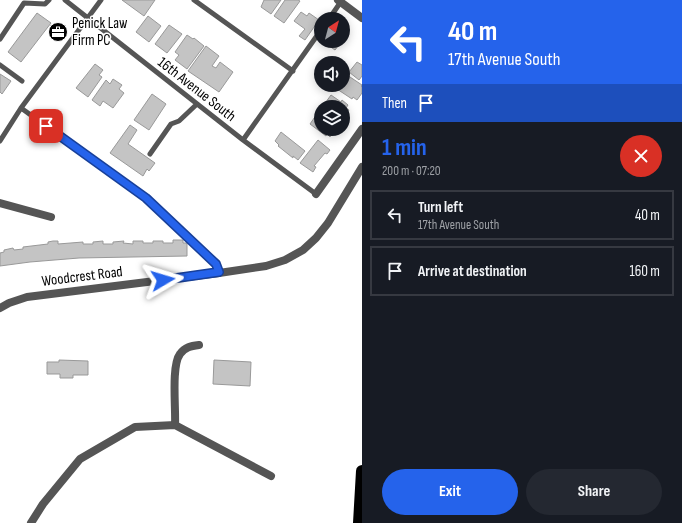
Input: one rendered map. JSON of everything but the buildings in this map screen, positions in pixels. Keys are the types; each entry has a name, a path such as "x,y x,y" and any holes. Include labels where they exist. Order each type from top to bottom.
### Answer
{"highway":[{"path":"359,523 362,471"}],"street":[{"path":"340,1 362,18"},
{"path":"316,194 362,130"},
{"name":"Woodcrest Road","path":"0,308 10,303 27,298 266,266 285,260 303,250 316,238 328,222 362,167"},
{"path":"0,203 51,217"},
{"path":"175,425 175,366 179,354 188,346 199,345"},
{"path":"31,523 43,504 80,459 135,427 175,425 270,476"}],"lane":[{"path":"0,39 24,3 45,4 49,0"},
{"name":"16th Avenue South","path":"65,0 243,140 316,194"},
{"path":"0,141 21,108 100,0"},
{"path":"194,0 293,71"},
{"path":"333,12 340,1"},
{"path":"243,140 314,40"},
{"path":"0,65 22,81"},
{"path":"150,154 171,124 179,121 197,104"},
{"path":"21,108 146,198 216,264 219,272"}],"place":[{"name":"Penick Law Firm PC","path":"58,32"}],"route":[{"path":"46,126 146,198 216,264 219,272 163,280"}]}
